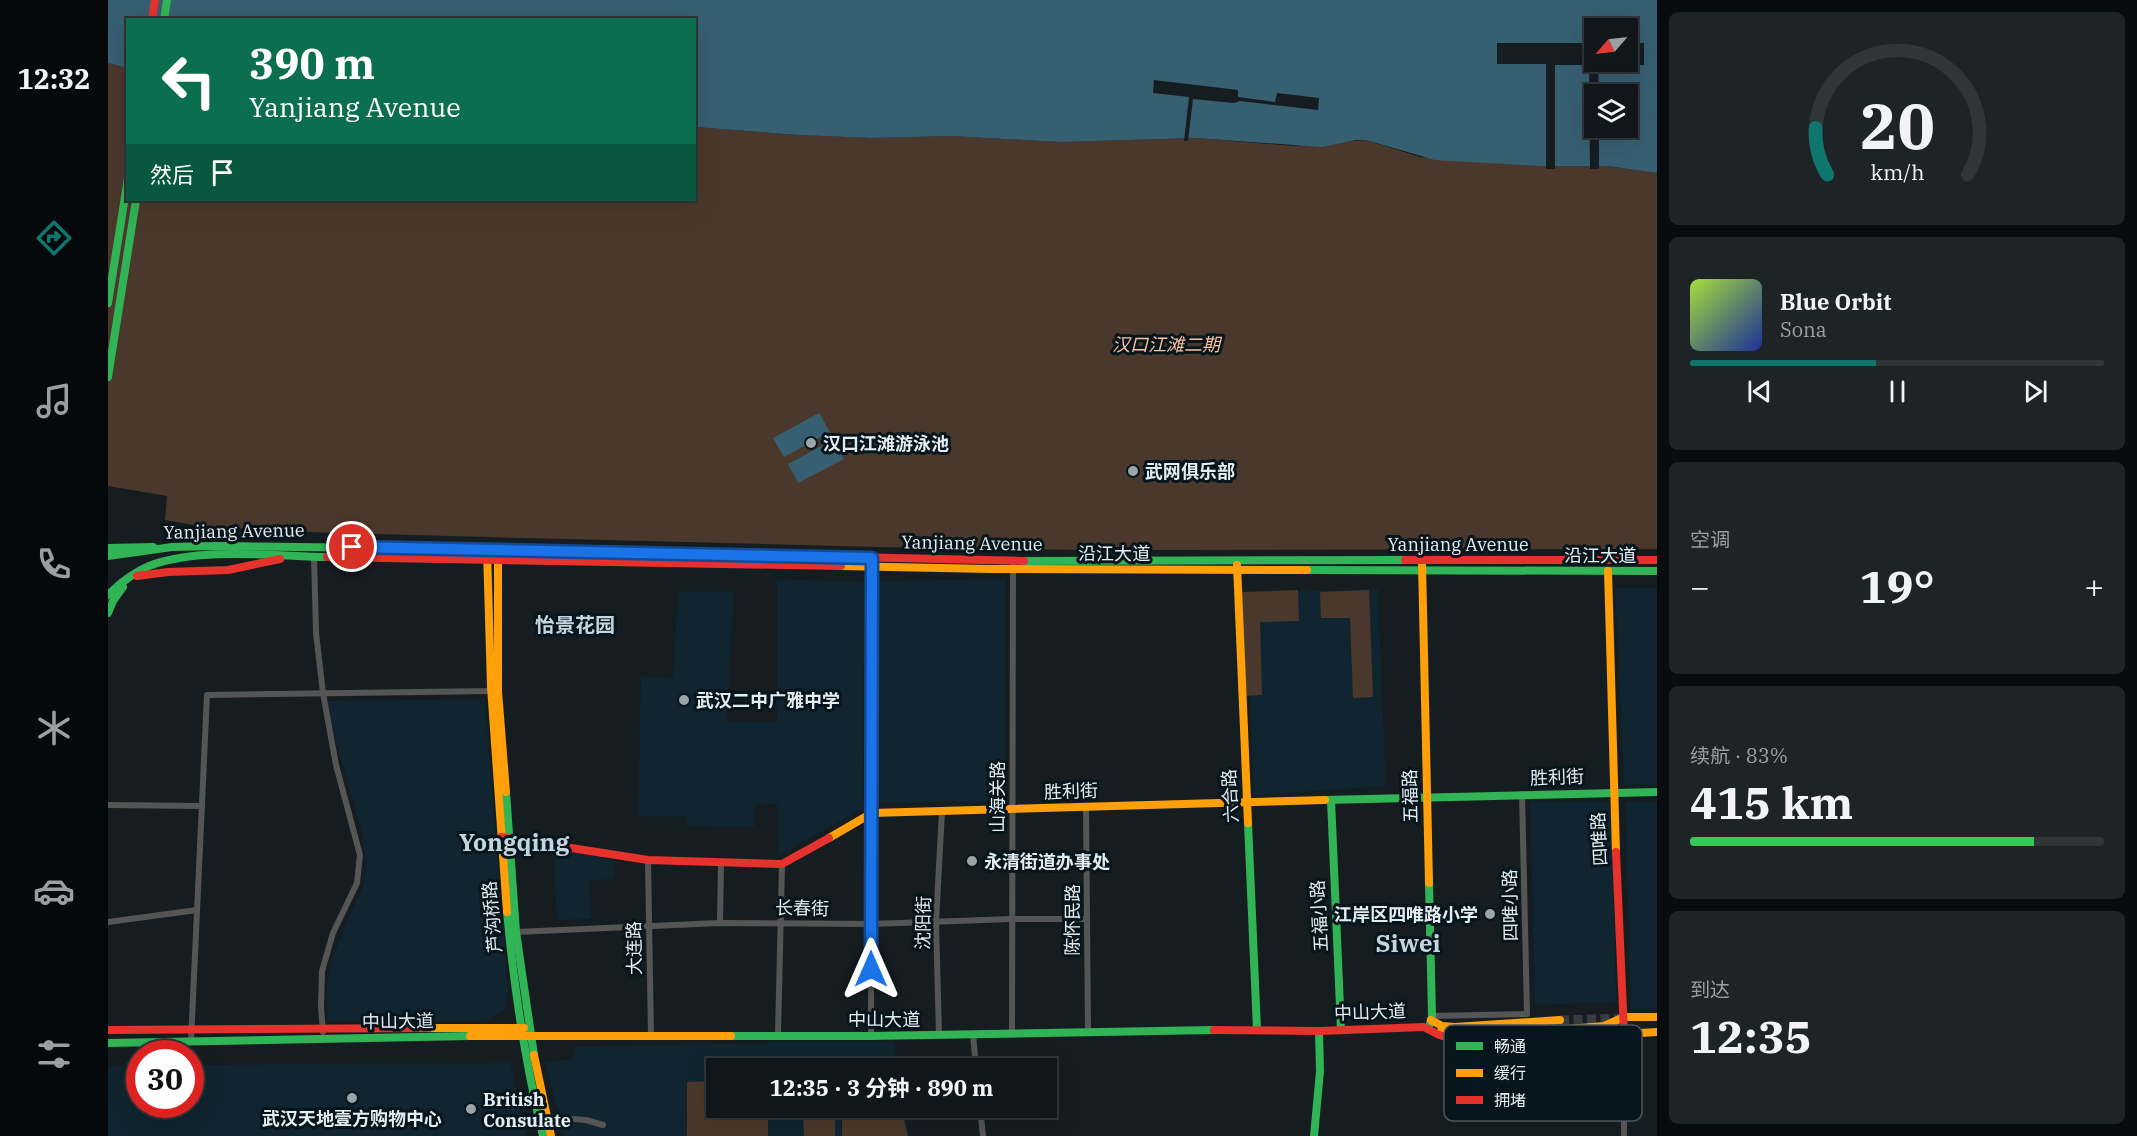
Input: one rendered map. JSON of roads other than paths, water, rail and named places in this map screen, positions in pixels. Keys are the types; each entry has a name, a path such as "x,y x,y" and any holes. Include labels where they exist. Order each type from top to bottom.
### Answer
{"main road":[{"path":"152,18 155,0"},
{"path":"164,18 167,0"},
{"path":"108,303 126,190"},
{"path":"108,377 136,201"},
{"name":"Yanjiang Avenue","path":"108,556 172,548 301,546 872,558 1013,565"},
{"path":"108,548 172,548"},
{"name":"芦沟桥路","path":"487,549 494,691 505,837 525,1032 551,1136"},
{"name":"芦沟桥路","path":"494,691 498,549"},
{"name":"Yanjiang Avenue","path":"108,595 123,580 154,563 172,559 226,555 498,560"},
{"path":"123,580 163,570 240,569 292,556"},
{"name":"沿江大道","path":"498,560 872,568 1013,565 1237,565 1422,571 1657,571"},
{"name":"Yanjiang Avenue","path":"1237,565 1422,560 1657,560"},
{"name":"五福路","path":"1422,560 1429,1022"},
{"name":"六合路","path":"1237,565 1257,1029"},
{"name":"四唯路","path":"1608,572 1613,792 1624,1025"},
{"path":"108,613 116,596 135,576"},
{"name":"胜利街","path":"782,864 872,813 1657,792"},
{"name":"五福小路","path":"1331,800 1341,1030"},
{"path":"505,837 648,860 782,864"},
{"name":"芦沟桥路","path":"505,837 507,920 543,1136"},
{"name":"中山大道","path":"1606,1025 1624,1017 1657,1017"},
{"path":"1485,1025 1560,1020"},
{"path":"1429,1022 1444,1026"},
{"name":"中山大道","path":"108,1030 323,1029 651,1036 871,1036 1257,1029 1319,1031 1429,1022 1444,1031"},
{"name":"中山大道","path":"1429,1022 1439,1035 1444,1036"},
{"path":"1314,1136 1320,1071 1319,1031"},
{"name":"中山大道","path":"204,1041 525,1032"},
{"name":"中山大道","path":"108,1043 126,1043"}],"street":[{"path":"314,556 316,633 322,693 336,765 360,855 357,883 333,933 322,971 321,1007 324,1039"},
{"path":"871,1036 872,558"},
{"name":"山海关路","path":"1012,1034 1013,565"},
{"path":"190,1040 207,695 494,691"},
{"name":"四唯小路","path":"1522,794 1527,1014"},
{"path":"108,805 202,806"},
{"name":"陈怀民路","path":"1086,807 1088,1032"},
{"name":"沈阳街","path":"939,1035 936,922 942,811"},
{"name":"大连路","path":"648,860 651,1036"},
{"path":"720,923 721,863"},
{"path":"778,1035 782,864"},
{"path":"108,922 197,910"},
{"name":"长春街","path":"516,932 720,923 872,924 1087,919"},
{"name":"中山大道","path":"1429,1022 1527,1014"},
{"path":"973,1034 975,1058"},
{"path":"546,1117 586,1120 603,1125"},
{"path":"981,1118 983,1136"}],"water":[{"path":"108,0 1657,0 1657,173 1608,166 1538,166 1435,160 1366,140 1322,147 1196,138 1061,142 952,136 871,138 696,127 696,18 126,18 126,68 108,63"},
{"path":"819,413 830,432 784,457 773,438"},
{"path":"833,440 844,459 798,483 788,464"}],"tunnel":[{"path":"1560,1020 1622,1018"}],"place":[{"name":"汉口江滩游泳池","path":"811,443"},
{"name":"武网俱乐部","path":"1133,471"},
{"name":"武汉二中广雅中学","path":"684,700"},
{"name":"永清街道办事处","path":"972,861"},
{"name":"江岸区四唯路小学","path":"1490,914"},
{"name":"武汉天地壹方购物中心","path":"352,1098"},
{"name":"British Consulate","path":"471,1109"}],"district":[{"name":"怡景花园","path":"575,624"},
{"name":"Yongqing","path":"514,842"},
{"name":"Siwei","path":"1408,943"}],"park label":[{"name":"汉口江滩二期","path":"1166,344"}]}
